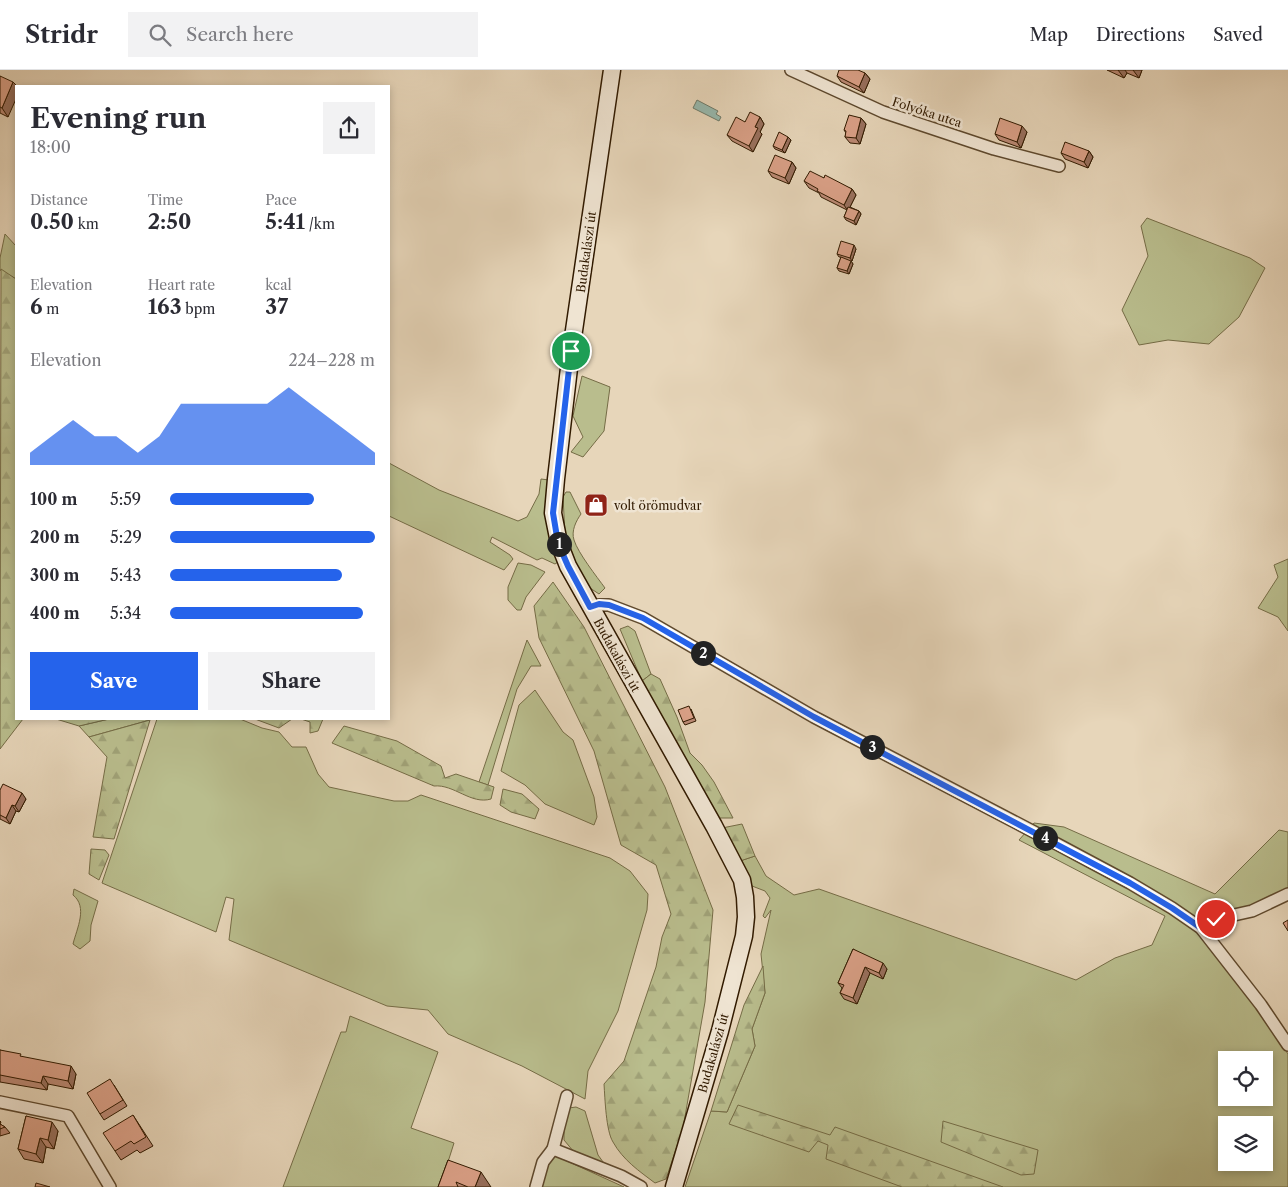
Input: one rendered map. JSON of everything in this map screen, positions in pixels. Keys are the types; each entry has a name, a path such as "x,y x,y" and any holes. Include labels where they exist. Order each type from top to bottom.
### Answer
{"main road":[{"name":"Budakalászi út","path":"612,70 571,351 553,513 558,543 568,566 714,826 742,880 745,898 744,936 720,1031 674,1187"}],"street":[{"name":"Folyóka utca","path":"791,70 883,112 994,149 1059,166"},
{"path":"590,607 599,604 609,605 643,618 814,717 1124,880 1172,908 1201,928 1261,1005 1288,1045"},
{"path":"1201,928 1216,919 1252,911 1288,894"},
{"path":"536,1187 543,1162 553,1149 567,1096"},
{"path":"0,1102 68,1116 110,1187"},
{"path":"553,1149 621,1176 641,1187"}],"green space":[{"path":"1147,218 1250,258 1265,268 1239,317 1209,344 1168,340 1139,345 1122,310 1148,256 1141,226"},
{"path":"5,234 15,245 15,278 0,270 0,258"},
{"path":"1,269 15,278 15,720 22,720 0,749"},
{"path":"582,376 610,387 604,431 583,457 571,452 583,437 573,416"},
{"path":"390,464 439,490 518,521 527,517 539,494 541,479 549,480 554,544 558,562 555,564 542,558 537,560 492,537 490,542 513,559 504,570 390,516"},
{"path":"566,492 570,492 581,514 574,530 573,537 576,545 605,588 599,594 584,584 565,534 563,497"},
{"path":"1288,559 1288,631 1278,617 1258,608 1278,577 1274,565"},
{"path":"518,563 531,565 545,572 526,597 521,610 517,610 508,600 508,587"},
{"path":"553,582 584,627 665,787 713,910 705,1002 683,1128 666,1179 655,1183 626,1160 613,1142 607,1123 604,1084 624,1061 656,967 662,937 671,914 656,865 621,845 594,751 539,638 534,606"},
{"path":"628,626 635,631 651,674 642,681 620,629"},
{"path":"527,640 541,666 531,666 517,689 488,785 479,782"},
{"path":"651,674 660,679 690,753 702,765 714,782 733,818 718,818 642,681"},
{"path":"535,690 563,732 573,740 594,797 597,817 594,825 545,804 525,785 501,771 519,705"},
{"path":"59,720 105,720 79,726"},
{"path":"105,720 150,720 89,737 79,726"},
{"path":"150,720 114,839 93,837 107,757 89,737"},
{"path":"157,720 242,720 262,728 279,732 292,747 306,747 318,774 329,787 394,801 408,801 421,795 610,858 630,871 648,894 647,910 618,1011 588,1071 585,1099 522,1066 448,1034 428,1010 387,1006 229,940 234,899 226,897 216,932 102,883"},
{"path":"258,720 291,720 279,728"},
{"path":"304,720 323,720 318,731 310,733 310,722"},
{"path":"344,726 397,741 441,766 445,778 456,774 494,787 491,799 476,799 449,788 434,786 332,743"},
{"path":"503,789 522,794 539,809 535,819 511,812 500,805"},
{"path":"1034,823 1064,827 1215,894 1279,830 1288,832 1288,892 1201,928 1226,960 1288,1054 1288,1187 685,1187 711,1111 727,1112 755,1046 752,1029 765,993 761,954 771,910 765,918 763,916 770,898 765,891 752,886 740,861 755,856 766,876 794,895 819,889 1076,980 1115,958 1152,945 1165,916 1019,840"},
{"path":"742,824 755,856 740,861 722,828"},
{"path":"91,849 105,850 109,855 99,880 89,874"},
{"path":"74,889 98,901 91,925 90,941 80,949 73,944 81,912 80,905 73,895"},
{"path":"763,966 765,993 752,1029 755,1046 727,1112 711,1111 744,1005"},
{"path":"350,1016 438,1052 411,1128 454,1143 440,1187 283,1187 341,1032 346,1032"},
{"path":"738,1105 830,1135 835,1127 1003,1187 902,1187 826,1159 828,1145 818,1141 809,1152 729,1124"},
{"path":"576,1107 585,1111 598,1155 606,1166 574,1152 564,1140 564,1128 569,1108"},
{"path":"943,1121 1038,1150 1034,1174 1021,1175 941,1142"},
{"path":"556,1156 624,1187 541,1187 549,1159"}],"water":[{"path":"697,100 718,111 716,114 721,117 719,121 693,108"}],"building":[{"path":"839,70 858,70 865,73 859,87 837,76"},
{"path":"0,76 13,82 2,108 0,107"},
{"path":"750,112 760,117 755,127 758,128 749,146 727,135 736,117 745,122"},
{"path":"849,115 861,118 856,138 845,137 846,131 844,130"},
{"path":"1000,118 1022,126 1017,142 995,134"},
{"path":"779,132 788,137 782,150 773,146"},
{"path":"1065,142 1089,151 1084,162 1061,153"},
{"path":"775,155 792,162 785,178 768,171"},
{"path":"810,171 824,178 825,175 852,189 844,205 817,191 818,189 804,181"},
{"path":"848,207 859,211 854,221 844,217"},
{"path":"841,241 854,245 850,258 837,254"},
{"path":"841,257 851,261 847,271 837,268"},
{"path":"689,706 694,718 683,722 678,710"},
{"path":"3,784 22,793 15,806 12,805 6,818 0,815 0,790"},
{"path":"1288,920 1288,931 1283,923"},
{"path":"853,949 883,963 879,973 865,967 853,998 840,993 844,985 838,983"},
{"path":"0,1050 71,1066 68,1081 43,1076 41,1083 0,1075"},
{"path":"110,1079 123,1100 100,1114 87,1093"},
{"path":"133,1115 146,1137 134,1144 131,1141 115,1151 103,1133"},
{"path":"26,1116 52,1122 48,1140 40,1138 36,1154 18,1149"},
{"path":"448,1160 481,1172 475,1187 468,1187 456,1182 458,1187 438,1187"},
{"path":"36,1183 50,1187 35,1187"}],"place":[{"name":"volt örömudvar","path":"596,505"}],"route":[{"path":"571,351 553,513 558,543 590,607 599,604 609,605 643,618 814,717 1130,883 1201,928 1216,919"}]}
